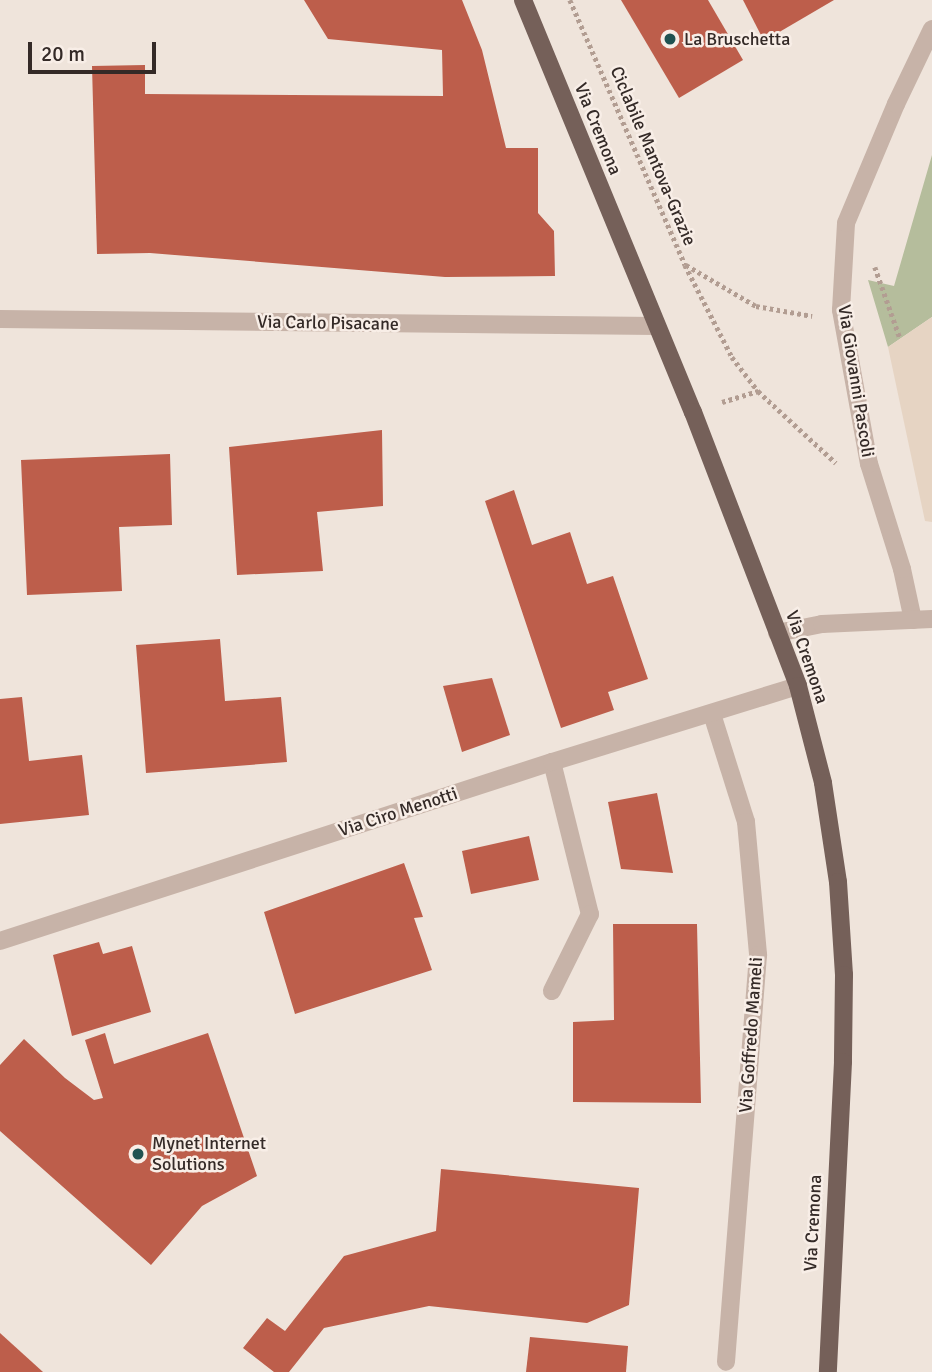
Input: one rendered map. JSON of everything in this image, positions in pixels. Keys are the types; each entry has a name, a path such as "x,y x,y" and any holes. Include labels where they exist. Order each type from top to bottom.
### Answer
{"main road":[{"name":"Via Cremona","path":"523,0 693,412 798,686 832,832 844,975 843,1062 828,1372"}],"street":[{"name":"Via Giovanni Pascoli","path":"913,620 902,569 869,464 841,310 846,223 932,29"},
{"name":"Via Carlo Pisacane","path":"0,319 656,326"},
{"path":"777,633 822,624 932,619"},
{"path":"913,620 932,626"},
{"name":"Via Ciro Menotti","path":"0,941 552,762 798,686"},
{"name":"Via Goffredo Mameli","path":"712,714 746,822 758,955 726,1362"},
{"path":"552,762 590,914 552,991"}],"path":[{"name":"Ciclabile Mantova-Grazie","path":"570,0 685,265 732,357 758,391 841,468"},
{"path":"685,265 757,306 844,322"},
{"path":"881,275 886,301 901,338"}],"green space":[{"path":"932,155 932,317 888,347 868,280 894,286"}],"shaded area":[{"path":"932,317 932,522 925,521 888,347"}],"building":[{"path":"304,0 462,0 482,50 506,148 538,148 538,213 554,231 555,276 445,277 150,253 97,254 92,66 145,65 145,94 443,96 442,50 328,39"},
{"path":"621,0 708,0 743,60 679,98"},
{"path":"743,0 834,0 764,41"},
{"path":"382,430 383,506 317,512 323,571 237,575 229,447"},
{"path":"170,454 172,525 119,527 122,591 27,595 21,460"},
{"path":"514,490 532,545 570,532 587,584 613,576 648,679 608,692 614,710 561,728 485,501"},
{"path":"220,639 225,701 281,697 287,762 146,773 136,645"},
{"path":"492,678 510,735 462,752 443,686"},
{"path":"22,697 29,761 82,755 89,815 0,824 0,699"},
{"path":"657,793 673,873 621,869 608,802"},
{"path":"529,836 539,880 471,894 462,851"},
{"path":"404,863 423,917 414,918 432,970 295,1014 264,912"},
{"path":"613,924 697,924 701,1103 573,1102 573,1022 614,1020"},
{"path":"99,942 103,954 132,946 151,1012 72,1036 53,955"},
{"name":"Mynet Internet Solutions","path":"105,1033 114,1064 208,1033 257,1176 202,1206 151,1265 0,1131 0,1065 24,1039 65,1078 94,1100 103,1098 85,1040"},
{"path":"441,1169 639,1188 629,1305 587,1323 429,1306 324,1328 289,1372 274,1372 243,1348 267,1318 285,1331 344,1256 436,1231"},
{"path":"0,1333 43,1372 0,1372"},
{"path":"530,1337 628,1346 626,1372 526,1372"}],"place":[{"name":"La Bruschetta","path":"670,39"},
{"name":"Mynet Internet Solutions","path":"138,1154"}]}
